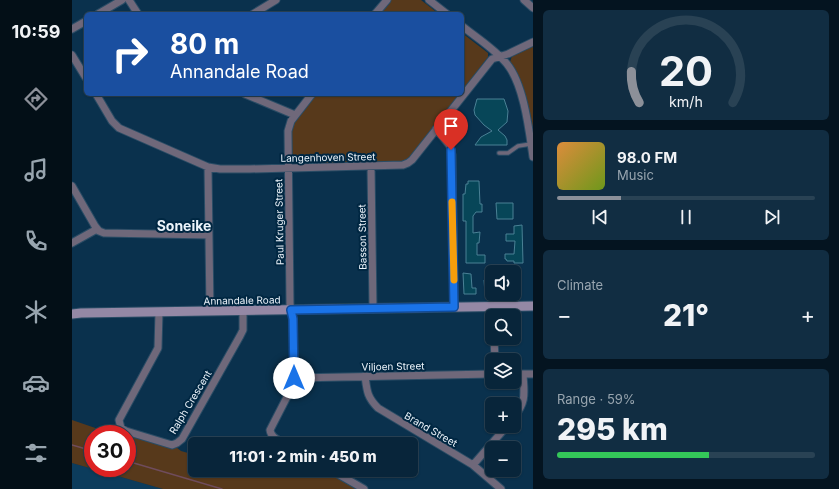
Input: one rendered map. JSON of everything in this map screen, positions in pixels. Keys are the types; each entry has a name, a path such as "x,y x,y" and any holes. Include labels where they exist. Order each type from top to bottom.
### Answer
{"street":[{"path":"101,12 122,0"},
{"path":"129,0 137,12"},
{"path":"255,12 276,0"},
{"path":"377,12 387,0"},
{"path":"429,0 444,12"},
{"path":"524,0 532,6"},
{"path":"72,30 84,22"},
{"path":"464,28 500,56 511,69 517,83 528,121 532,140 533,157"},
{"name":"Langenhoven Street","path":"464,94 492,59 508,54 533,42"},
{"path":"72,55 84,75"},
{"name":"Langenhoven Street","path":"97,96 112,121 119,128 208,167 224,169 403,165 412,160 462,96"},
{"path":"250,96 295,115"},
{"name":"Paul Kruger Street","path":"294,378 293,319 290,304 288,131 289,124 310,96"},
{"path":"436,129 450,146 452,155 454,307"},
{"name":"Basson Street","path":"371,166 373,309"},
{"path":"208,167 210,311"},
{"path":"72,186 97,229 101,232 107,234 209,235"},
{"path":"72,243 97,229"},
{"name":"Annandale Road","path":"510,309 533,306"},
{"name":"Annandale Road","path":"72,314 81,312 454,307 485,310"},
{"name":"Ralph Crescent","path":"159,312 158,348 119,420 121,428 126,431 172,444 177,443 182,439 240,336 243,330 243,311"},
{"name":"Viljoen Street","path":"294,378 485,374"},
{"path":"521,406 524,400 523,374 533,374"},
{"name":"Brand Street","path":"365,376 369,398 378,408 473,465 501,489"},
{"path":"274,437 270,434 270,430 288,395 294,378"},
{"path":"473,465 501,433"},
{"path":"343,477 364,489"}],"lane":[{"path":"499,153 508,153 518,146 532,140"}],"shaded area":[{"path":"391,0 421,0 436,12 382,12"},
{"path":"464,35 488,53 488,57 464,88"},
{"path":"533,45 533,131 517,74 510,62 512,56"},
{"path":"314,96 458,96 409,159 401,162 295,164 292,162 290,134 294,121"},
{"path":"72,420 87,425 84,425 84,466 72,463"},
{"path":"136,437 176,447 181,451 188,453 188,477 336,477 357,489 163,489 121,477 136,477"},
{"path":"72,463 84,466 84,477 121,477 163,489 72,489"}],"building":[{"path":"477,99 504,99 508,111 507,122 498,130 505,136 507,145 475,145 481,137 492,131 475,115 474,110"},
{"path":"468,181 479,181 480,204 482,204 482,212 476,212 473,216 473,233 480,232 479,243 477,243 477,255 485,255 485,263 466,263 466,221 463,221 463,194 465,194 466,184 468,184"},
{"path":"496,203 513,203 513,219 497,219"},
{"path":"522,225 523,263 507,261 505,259 505,254 514,254 515,241 506,241 506,234 514,234 514,226"},
{"path":"463,273 471,274 472,288 476,288 476,294 464,294"}],"waterway":[{"path":"72,445 84,448"},
{"path":"136,464 222,489"}],"slow traffic":[{"path":"452,202 454,280"}],"district":[{"name":"Soneike","path":"184,225"}],"route":[{"path":"294,378 293,319 291,310 454,307 451,150"}]}
